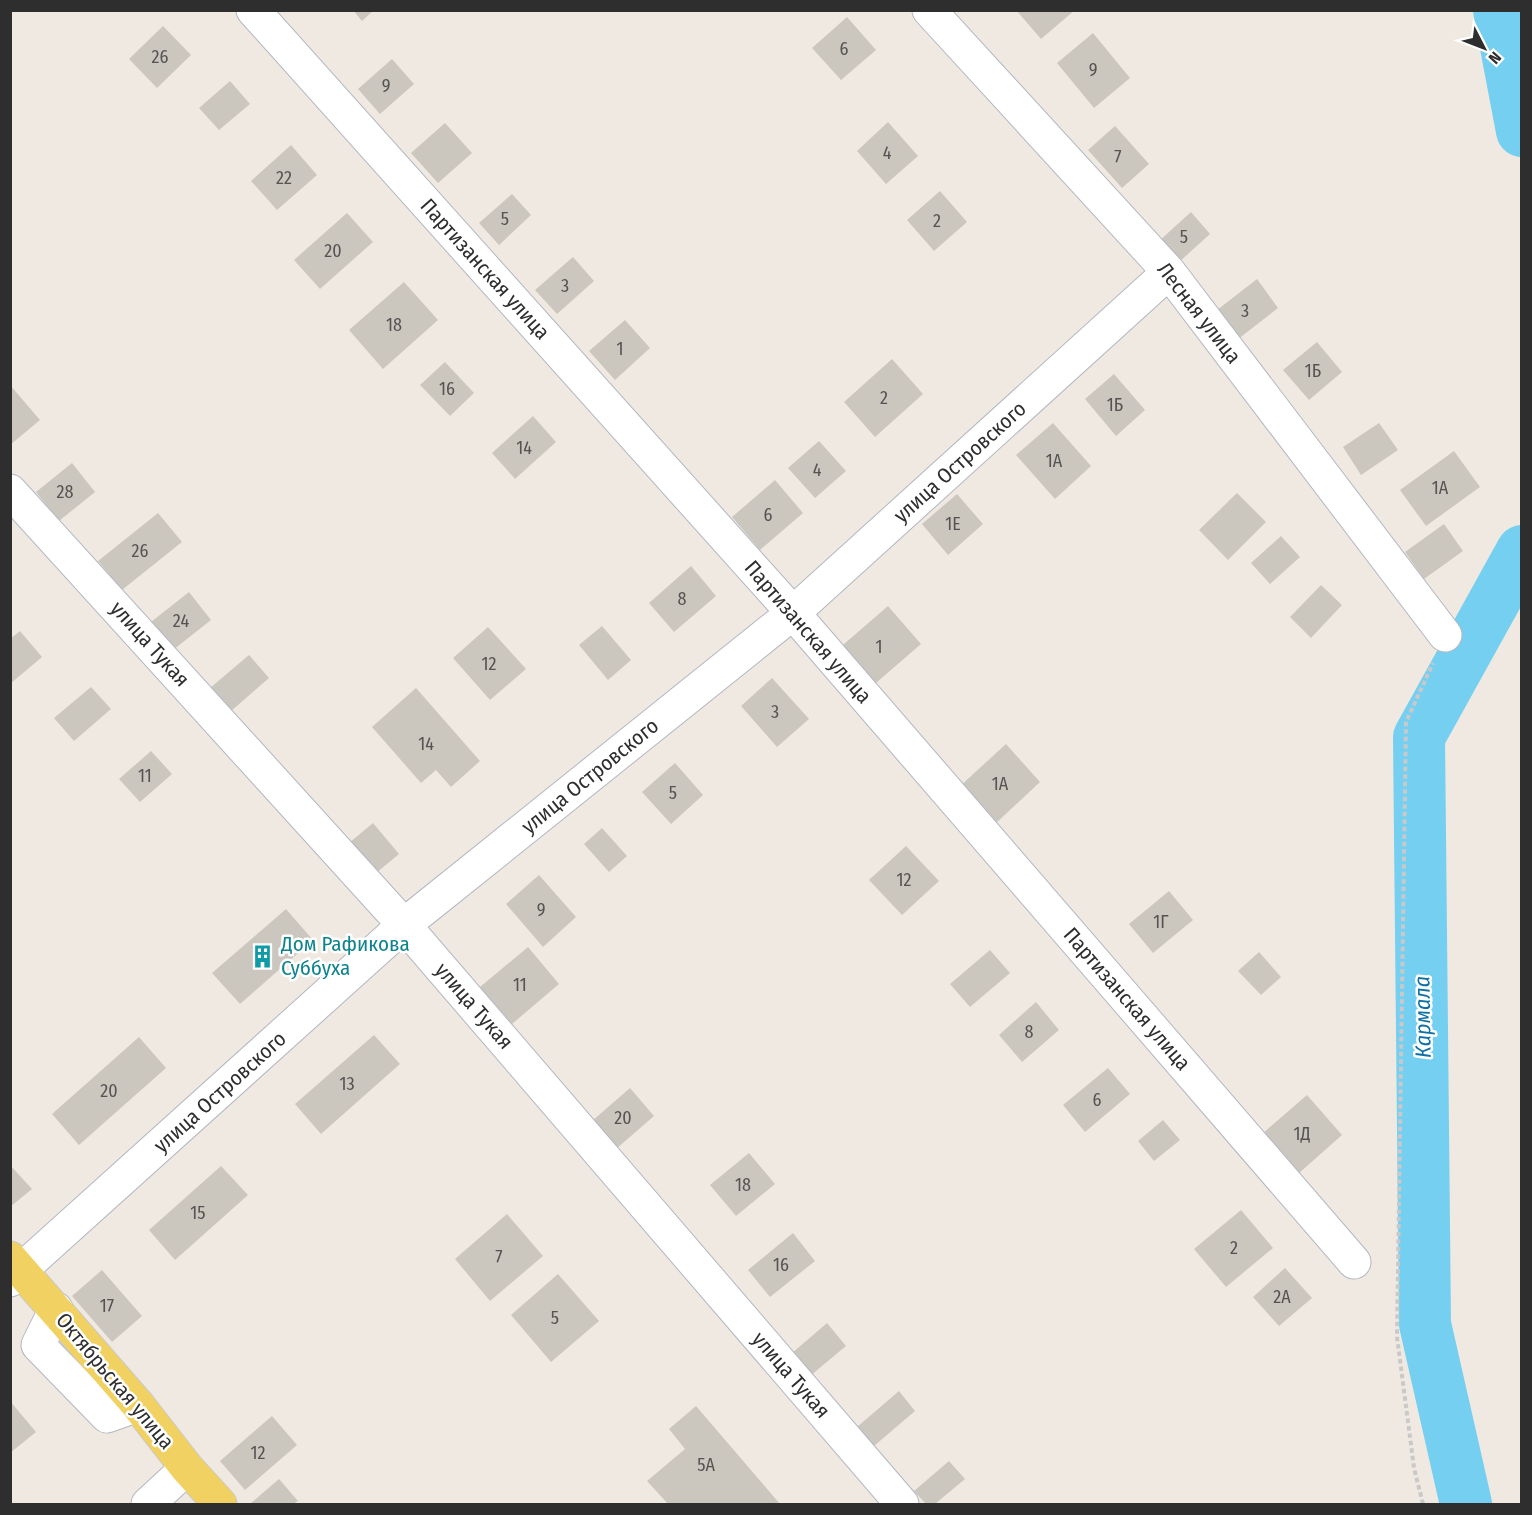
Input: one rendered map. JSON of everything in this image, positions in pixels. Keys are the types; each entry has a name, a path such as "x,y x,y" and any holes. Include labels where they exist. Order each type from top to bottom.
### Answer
{"main road":[{"name":"Октябрьская улица","path":"14,1270 56,1309 138,1405 187,1468 220,1504"}],"street":[{"name":"Партизанская улица","path":"253,10 793,613 1354,1262"},
{"name":"Лесная улица","path":"928,10 1169,272 1445,635"},
{"name":"улица Островского","path":"14,1270 404,925 793,613 1169,272"},
{"name":"улица Тукая","path":"10,490 404,925 902,1504"},
{"path":"148,1504 187,1468"}],"path":[{"path":"1423,1504 1414,1468 1397,1337 1406,722 1445,635"}],"building":[{"path":"353,10 374,10 362,21"},
{"path":"1016,10 1075,10 1041,39"},
{"path":"847,17 876,50 841,80 812,48"},
{"path":"163,26 191,55 157,88 129,59"},
{"path":"1093,33 1130,78 1094,108 1057,63"},
{"path":"392,59 414,84 380,114 358,89"},
{"path":"230,81 250,104 219,130 199,108"},
{"path":"888,122 918,156 886,184 857,151"},
{"path":"445,123 472,153 438,183 411,153"},
{"path":"1115,126 1149,164 1122,188 1088,150"},
{"path":"291,145 317,175 277,210 251,181"},
{"path":"940,191 967,222 934,251 907,220"},
{"path":"512,194 531,215 499,245 479,223"},
{"path":"1191,212 1210,234 1178,263 1159,241"},
{"path":"347,213 373,242 320,289 294,260"},
{"path":"573,257 594,281 557,314 535,290"},
{"path":"1257,279 1278,308 1233,343 1212,314"},
{"path":"404,282 438,320 383,369 349,330"},
{"path":"625,320 650,348 615,380 589,351"},
{"path":"1317,342 1342,372 1309,400 1283,370"},
{"path":"892,359 923,394 875,437 844,402"},
{"path":"445,362 474,393 450,416 420,385"},
{"path":"1114,374 1145,410 1116,436 1085,399"},
{"path":"10,385 40,420 10,445"},
{"path":"533,416 556,442 515,479 492,453"},
{"path":"1053,423 1091,466 1055,499 1016,455"},
{"path":"1379,423 1398,450 1361,475 1343,447"},
{"path":"819,441 846,471 815,498 788,468"},
{"path":"1454,451 1480,487 1426,526 1400,490"},
{"path":"72,463 95,492 59,521 36,492"},
{"path":"775,480 803,513 760,550 732,517"},
{"path":"1237,493 1266,522 1228,560 1199,530"},
{"path":"957,494 983,524 948,555 922,524"},
{"path":"158,513 182,542 122,590 98,561"},
{"path":"1444,524 1463,551 1424,579 1405,552"},
{"path":"1281,536 1300,557 1270,584 1251,563"},
{"path":"691,566 716,596 674,632 649,603"},
{"path":"1321,585 1342,605 1311,638 1290,617"},
{"path":"189,592 211,620 173,650 151,622"},
{"path":"888,606 921,644 869,689 836,651"},
{"path":"602,626 631,660 608,680 579,645"},
{"path":"488,627 526,669 490,700 453,658"},
{"path":"20,631 42,657 10,684 10,639"},
{"path":"249,655 269,678 230,712 210,688"},
{"path":"772,678 809,719 777,747 741,706"},
{"path":"91,687 111,709 74,741 54,718"},
{"path":"416,688 480,761 451,787 436,770 421,783 372,727"},
{"path":"1006,744 1040,782 994,825 959,787"},
{"path":"151,751 172,774 140,802 119,779"},
{"path":"675,763 703,795 671,824 642,792"},
{"path":"373,823 399,854 375,874 349,843"},
{"path":"602,828 627,856 609,872 584,844"},
{"path":"906,846 939,881 902,915 869,880"},
{"path":"539,875 576,917 543,947 506,904"},
{"path":"1169,891 1193,920 1153,953 1129,924"},
{"name":"Дом Рафикова Суббуха","path":"286,909 313,940 240,1004 212,973"},
{"path":"528,947 559,984 512,1024 480,987"},
{"path":"990,950 1010,973 970,1007 950,984"},
{"path":"1259,952 1281,977 1261,995 1238,971"},
{"path":"1036,1002 1059,1030 1022,1062 999,1035"},
{"path":"374,1035 400,1064 321,1134 295,1104"},
{"path":"139,1037 166,1068 79,1145 52,1114"},
{"path":"1108,1068 1130,1094 1085,1132 1063,1105"},
{"path":"630,1088 654,1116 616,1149 592,1121"},
{"path":"1307,1095 1342,1135 1298,1174 1262,1134"},
{"path":"1163,1120 1180,1140 1154,1161 1138,1141"},
{"path":"749,1153 775,1184 736,1216 710,1185"},
{"path":"10,1165 32,1189 10,1207"},
{"path":"221,1166 248,1195 175,1260 149,1230"},
{"path":"1241,1210 1273,1248 1226,1287 1194,1249"},
{"path":"507,1214 543,1256 490,1301 455,1259"},
{"path":"793,1233 815,1261 770,1297 748,1270"},
{"path":"1285,1268 1312,1298 1279,1326 1253,1297"},
{"path":"102,1270 142,1316 112,1342 72,1296"},
{"path":"558,1274 599,1321 551,1362 511,1315"},
{"path":"827,1323 846,1346 810,1376 791,1354"},
{"path":"899,1391 915,1411 874,1446 857,1427"},
{"path":"10,1401 36,1432 10,1453"},
{"path":"696,1406 780,1504 668,1504 647,1481 685,1449 669,1429"},
{"path":"272,1416 297,1445 245,1490 220,1461"},
{"path":"949,1461 965,1479 935,1504 926,1504 914,1491"},
{"path":"279,1479 298,1501 293,1504 250,1504"}],"waterway":[{"name":"Кармала","path":"1499,10 1522,131"},
{"name":"Кармала","path":"1466,1504 1425,1324 1419,737 1522,551"}],"place":[{"name":"Дом Рафикова Суббуха","path":"263,956"}]}
